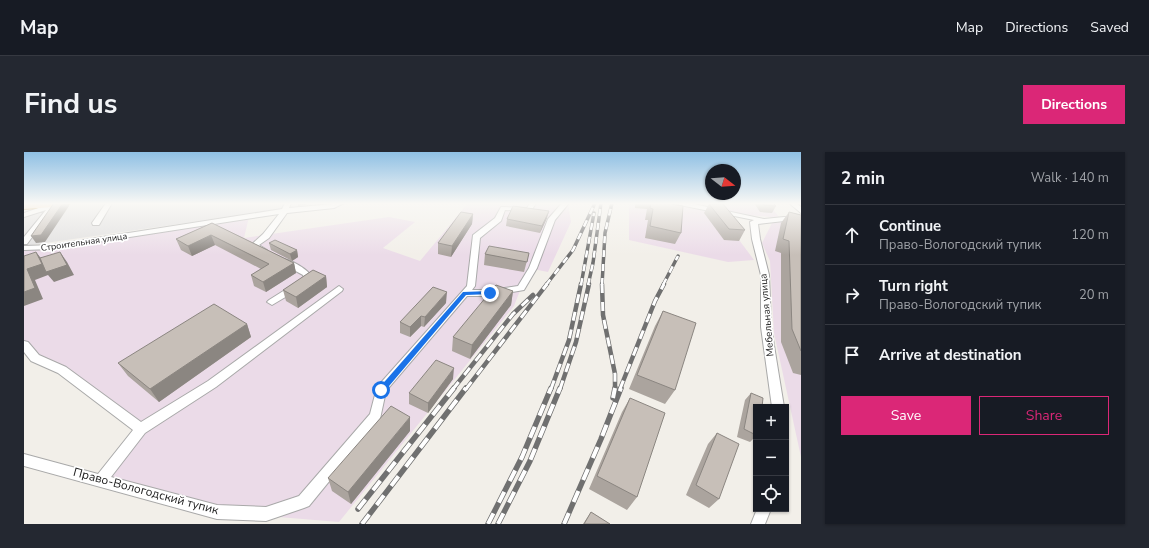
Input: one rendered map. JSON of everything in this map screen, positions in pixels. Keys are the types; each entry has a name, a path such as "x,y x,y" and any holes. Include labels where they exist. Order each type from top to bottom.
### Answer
{"street":[{"name":"Строительная улица","path":"24,242 41,220"},
{"name":"Строительная улица","path":"24,248 52,247 208,220"},
{"path":"272,302 306,281 308,278 307,274 304,272 251,244 266,236 277,220"},
{"name":"Право-Вологодский тупик","path":"24,460 217,512 266,514 304,501 376,416 381,390 471,286 476,237 496,220"},
{"path":"465,293 490,293 521,288 533,268 551,220"},
{"name":"Мебельная улица","path":"770,220 754,222 764,275 766,328 778,404"},
{"path":"101,480 141,429 212,384 339,289"},
{"path":"24,345 35,358 62,370 141,429"},
{"path":"758,524 763,512"}],"shaded area":[{"path":"24,220 204,220 24,246"},
{"path":"226,220 248,220 244,238 366,220 406,220 415,222 383,248 420,261 454,220 571,220 548,272 533,269 521,288 514,306 339,522 217,512 101,480 141,429 24,345 24,250"},
{"path":"629,220 724,220 754,260 728,262 629,240"},
{"path":"785,221 801,223 801,457 774,333 770,261 762,243 772,223"}],"building":[{"path":"42,220 51,220 41,235 31,236"},
{"path":"455,220 469,220 452,246 438,243"},
{"path":"514,220 545,220 542,226"},
{"path":"651,220 682,220 681,233 650,226"},
{"path":"722,220 737,220 745,230 729,229"},
{"path":"787,220 801,220 801,351 792,329 789,241 783,239"},
{"path":"212,223 294,263 263,282 251,275 269,264 211,235 188,246 176,239"},
{"path":"275,240 297,250 290,254 269,243"},
{"path":"489,246 529,253 527,262 485,254"},
{"path":"36,252 42,264 27,269 35,288 24,292 24,256"},
{"path":"60,252 67,265 46,272 40,258"},
{"path":"313,270 326,276 296,297 283,290"},
{"path":"496,285 513,291 472,345 453,337"},
{"path":"433,287 447,292 425,317 421,316 410,327 400,322"},
{"path":"214,304 247,324 150,389 118,363"},
{"path":"663,311 696,323 675,390 637,375"},
{"path":"436,360 454,368 428,403 409,393"},
{"path":"751,393 763,398 762,404 753,404 753,434 744,429"},
{"path":"630,398 665,413 637,497 597,476"},
{"path":"391,406 410,417 348,492 328,478"},
{"path":"717,433 739,444 719,499 696,485"},
{"path":"591,512 610,524 584,524"}],"railway":[{"path":"546,285 573,250 587,220"},
{"path":"581,285 593,220"},
{"path":"588,285 593,263 599,220"},
{"path":"602,285 605,233 608,220"},
{"path":"663,285 678,256"},
{"path":"466,389 547,284"},
{"path":"551,389 569,340 581,284"},
{"path":"560,389 576,342 589,284"},
{"path":"620,389 655,301 664,284"},
{"path":"602,285 603,315 615,374 615,388"},
{"path":"453,389 513,314 533,295"},
{"path":"358,509 454,388"},
{"path":"362,524 466,388"},
{"path":"488,524 522,457 551,388"},
{"path":"498,524 530,461 560,388"},
{"path":"613,398 615,388"},
{"path":"564,524 601,439 621,388"}],"route":[{"path":"381,390 465,293 490,293"}]}
